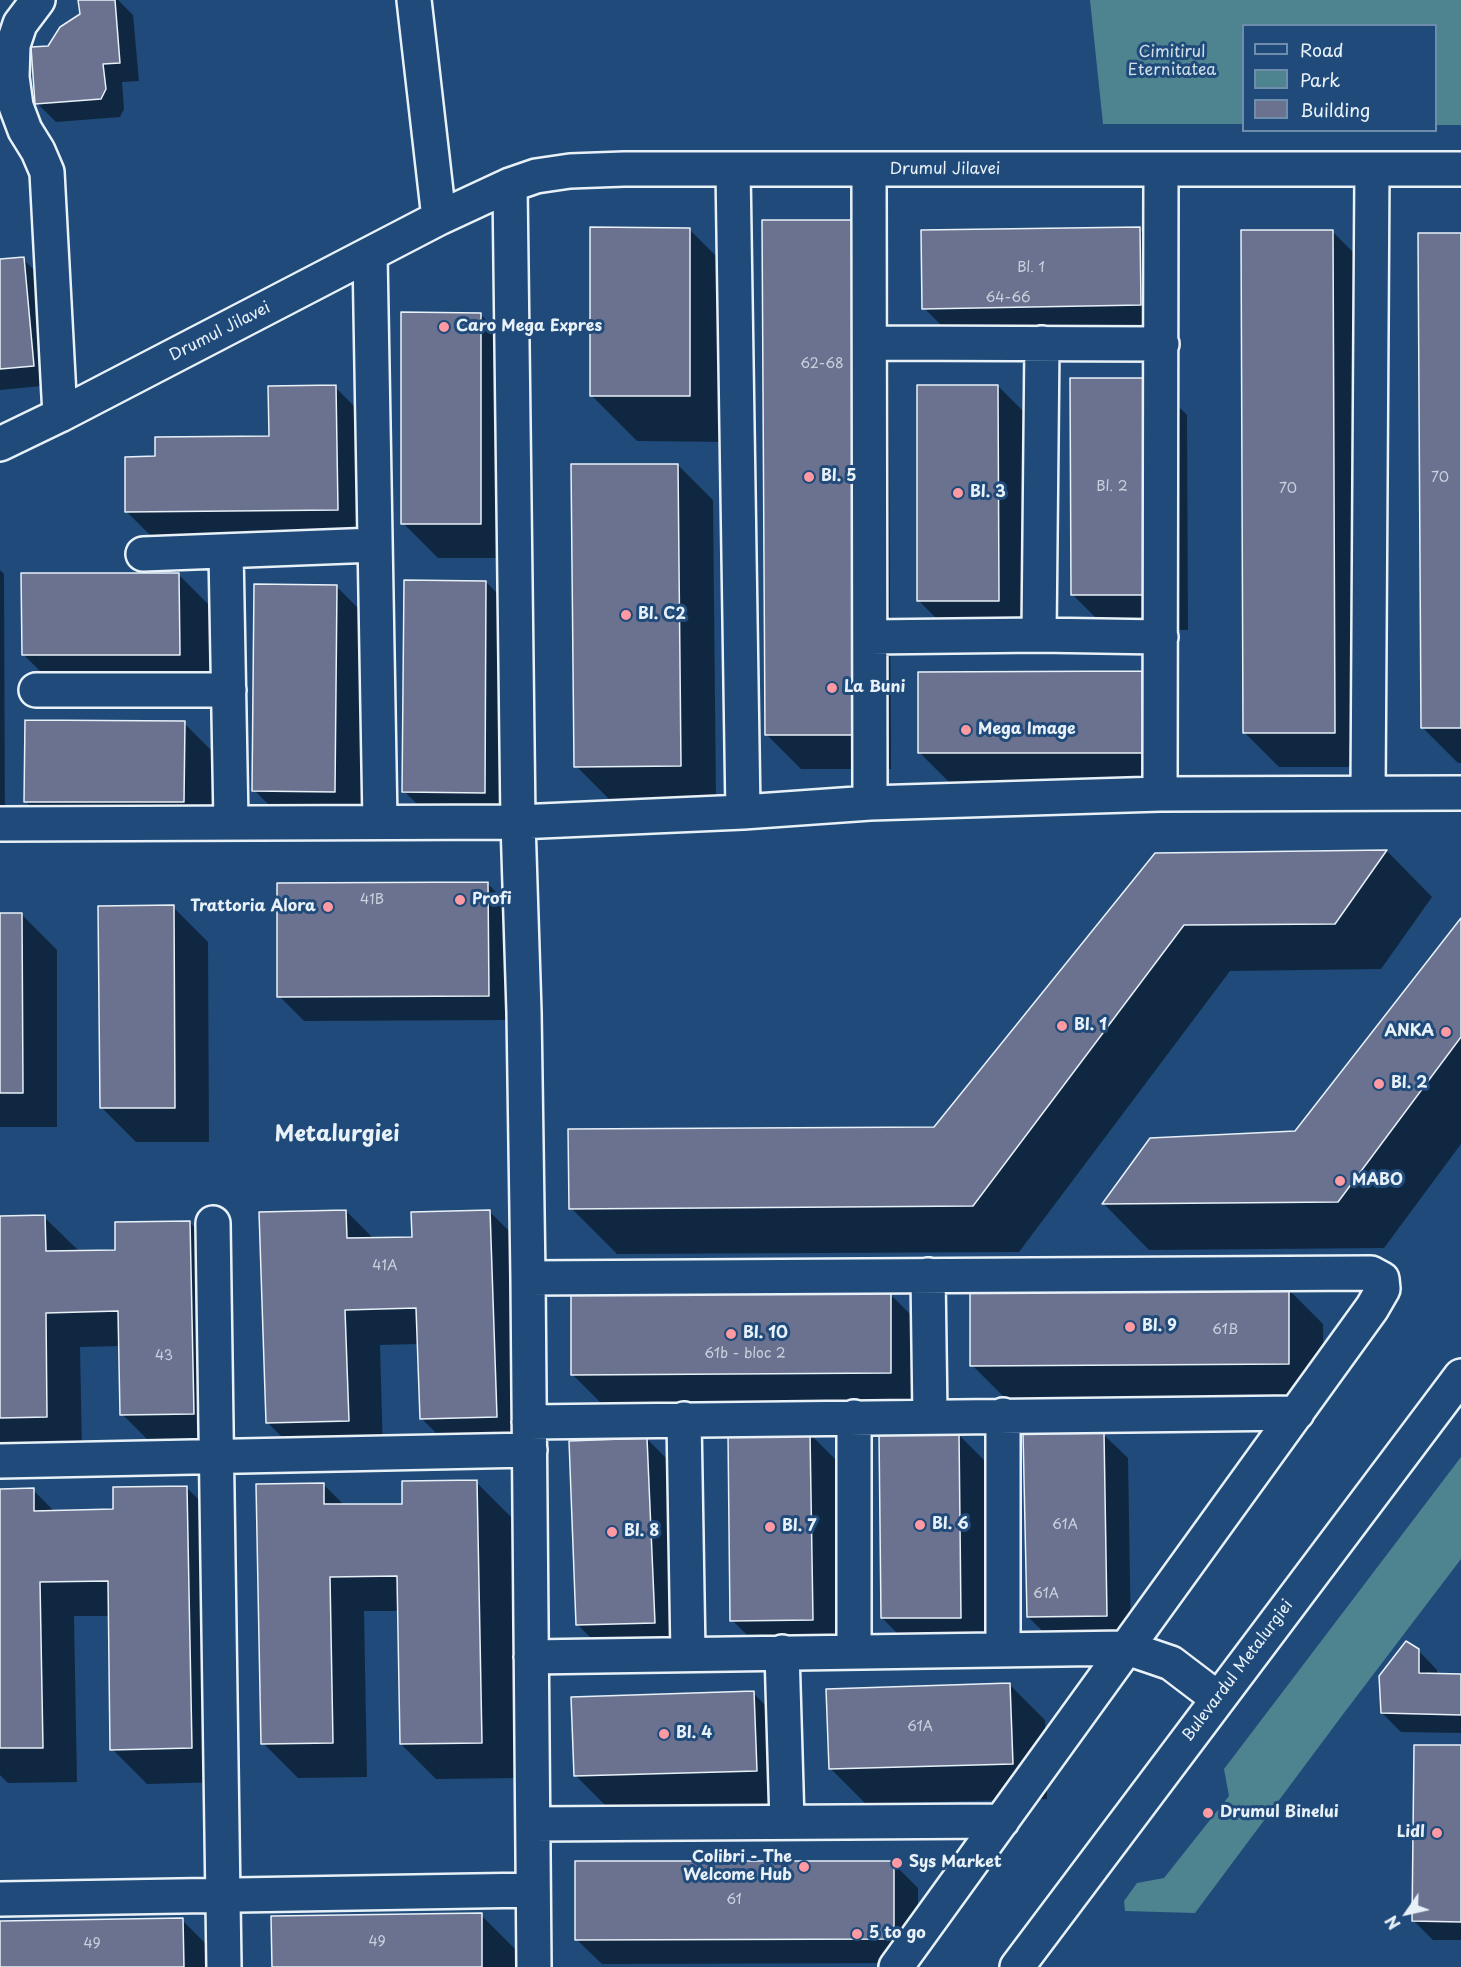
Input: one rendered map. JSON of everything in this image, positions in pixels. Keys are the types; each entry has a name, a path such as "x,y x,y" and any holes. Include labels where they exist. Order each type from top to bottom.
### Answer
{"street":[{"path":"38,0 20,24 13,45 12,77 16,106 25,130 47,172 60,415"},
{"path":"414,0 439,218"},
{"path":"734,169 742,812"},
{"name":"Drumul Jilavei","path":"0,444 439,218 510,185 536,176 570,171 734,169 1461,169"},
{"path":"1368,793 1372,169"},
{"path":"869,170 870,803"},
{"path":"1160,794 1161,170"},
{"path":"510,185 518,822 524,1012 528,1278 534,1967"},
{"path":"370,254 380,822"},
{"path":"870,343 1162,344"},
{"path":"1039,634 1042,343"},
{"path":"143,554 375,545"},
{"path":"226,551 231,822"},
{"path":"870,637 1039,634 1161,637"},
{"path":"36,690 229,690"},
{"path":"0,824 518,822 742,812 870,803 1160,794 1461,793"},
{"path":"213,1223 224,1967"},
{"path":"528,1278 1371,1273 1382,1279 1383,1289 1372,1308 896,1967"},
{"path":"928,1275 930,1416"},
{"name":"Bulevardul Metalurgiei","path":"1017,1967 1461,1376"},
{"path":"0,1461 217,1456 530,1436 684,1419 1297,1413"},
{"path":"1003,1415 1003,1649"},
{"path":"854,1417 854,1651"},
{"path":"684,1419 688,1654"},
{"path":"531,1657 1127,1648 1171,1662 1217,1698"},
{"path":"782,1652 788,1822"},
{"path":"533,1824 1002,1821"},
{"path":"0,1899 533,1890"}],"green space":[{"name":"Cimitirul Eternitatea","path":"1090,0 1461,0 1461,125 1437,125 1437,24 1242,24 1242,124 1103,124"},
{"path":"1461,1457 1461,1559 1195,1913 1125,1911 1124,1901 1137,1883 1164,1878 1229,1796 1224,1769"}],"building":[{"path":"78,0 115,0 120,63 103,64 106,89 101,99 35,104 31,47 48,46 60,27 80,14"},
{"name":"Bl. 5","path":"762,220 853,220 856,735 765,735"},
{"path":"590,227 690,228 690,396 590,396"},
{"path":"1140,227 1141,305 922,309 921,230"},
{"path":"1241,230 1333,230 1335,733 1243,733"},
{"path":"1418,233 1461,233 1461,728 1421,728"},
{"path":"24,257 34,366 0,369 0,259"},
{"path":"401,312 481,313 481,524 401,524"},
{"path":"1070,378 1152,378 1153,595 1071,595"},
{"path":"336,385 338,510 125,512 125,457 155,456 155,437 269,436 268,386"},
{"name":"Bl. 3","path":"917,385 998,385 999,601 917,601"},
{"name":"Bl. C2","path":"571,464 678,464 681,766 574,767"},
{"path":"21,573 179,573 180,655 22,655"},
{"path":"404,580 486,581 485,793 402,792"},
{"path":"254,584 337,585 335,792 252,791"},
{"path":"1142,671 1143,753 918,753 918,672"},
{"path":"25,720 185,721 184,802 24,802"},
{"name":"Bl. 1","path":"1387,850 1335,924 1184,925 973,1206 569,1209 568,1129 934,1127 1155,853"},
{"path":"488,882 489,996 277,997 277,883"},
{"path":"174,905 175,1108 100,1108 98,906"},
{"path":"0,913 22,913 23,1093 0,1093"},
{"name":"Bl. 2","path":"1461,918 1461,1037 1338,1202 1102,1204 1150,1138 1295,1131"},
{"path":"346,1210 347,1238 412,1237 411,1212 490,1210 497,1417 420,1419 416,1308 345,1310 349,1421 266,1423 259,1212"},
{"path":"45,1215 46,1251 115,1250 115,1222 190,1221 194,1414 120,1415 118,1311 46,1313 47,1417 0,1418 0,1216"},
{"name":"Bl. 9","path":"1289,1287 1289,1364 970,1366 970,1289"},
{"name":"Bl. 10","path":"891,1292 891,1373 571,1375 571,1295"},
{"name":"Bl. 6","path":"959,1432 961,1618 881,1618 879,1433"},
{"path":"1104,1432 1107,1616 1027,1617 1023,1433"},
{"name":"Bl. 7","path":"810,1433 813,1620 730,1621 728,1434"},
{"name":"Bl. 8","path":"647,1438 655,1623 576,1625 569,1441"},
{"path":"477,1480 482,1743 400,1744 397,1576 330,1577 333,1743 261,1744 256,1484 324,1483 324,1504 402,1504 402,1481"},
{"path":"187,1486 192,1748 110,1750 108,1581 40,1582 43,1748 0,1748 0,1489 34,1488 34,1511 113,1509 113,1487"},
{"path":"1406,1641 1419,1649 1419,1673 1461,1674 1461,1715 1381,1713 1379,1676"},
{"path":"1010,1683 1013,1764 829,1769 826,1689"},
{"name":"Bl. 4","path":"754,1691 757,1771 574,1776 571,1697"},
{"name":"Lidl","path":"1414,1745 1461,1745 1461,1922 1412,1921"},
{"path":"575,1861 894,1861 894,1939 575,1940"},
{"path":"482,1913 482,1967 272,1967 271,1916"},
{"path":"183,1918 184,1967 0,1967 0,1921"}],"place":[{"name":"Caro Mega Expres","path":"444,327"},
{"name":"Bl. 5","path":"809,477"},
{"name":"Bl. 3","path":"958,493"},
{"name":"Bl. C2","path":"626,615"},
{"name":"La Buni","path":"832,688"},
{"name":"Mega Image","path":"966,730"},
{"name":"Profi","path":"460,900"},
{"name":"Trattoria Alora","path":"328,907"},
{"name":"Bl. 1","path":"1062,1026"},
{"name":"ANKA","path":"1446,1032"},
{"name":"Bl. 2","path":"1379,1084"},
{"name":"MABO","path":"1340,1181"},
{"name":"Bl. 9","path":"1130,1327"},
{"name":"Bl. 10","path":"731,1334"},
{"name":"Bl. 6","path":"920,1525"},
{"name":"Bl. 7","path":"770,1527"},
{"name":"Bl. 8","path":"612,1532"},
{"name":"Bl. 4","path":"664,1734"},
{"name":"Drumul Binelui","path":"1208,1813"},
{"name":"Lidl","path":"1437,1833"},
{"name":"Sys Market","path":"897,1863"},
{"name":"Colibri - The Welcome Hub","path":"804,1867"},
{"name":"5 to go","path":"857,1934"}],"district":[{"name":"Metalurgiei","path":"337,1135"}]}
